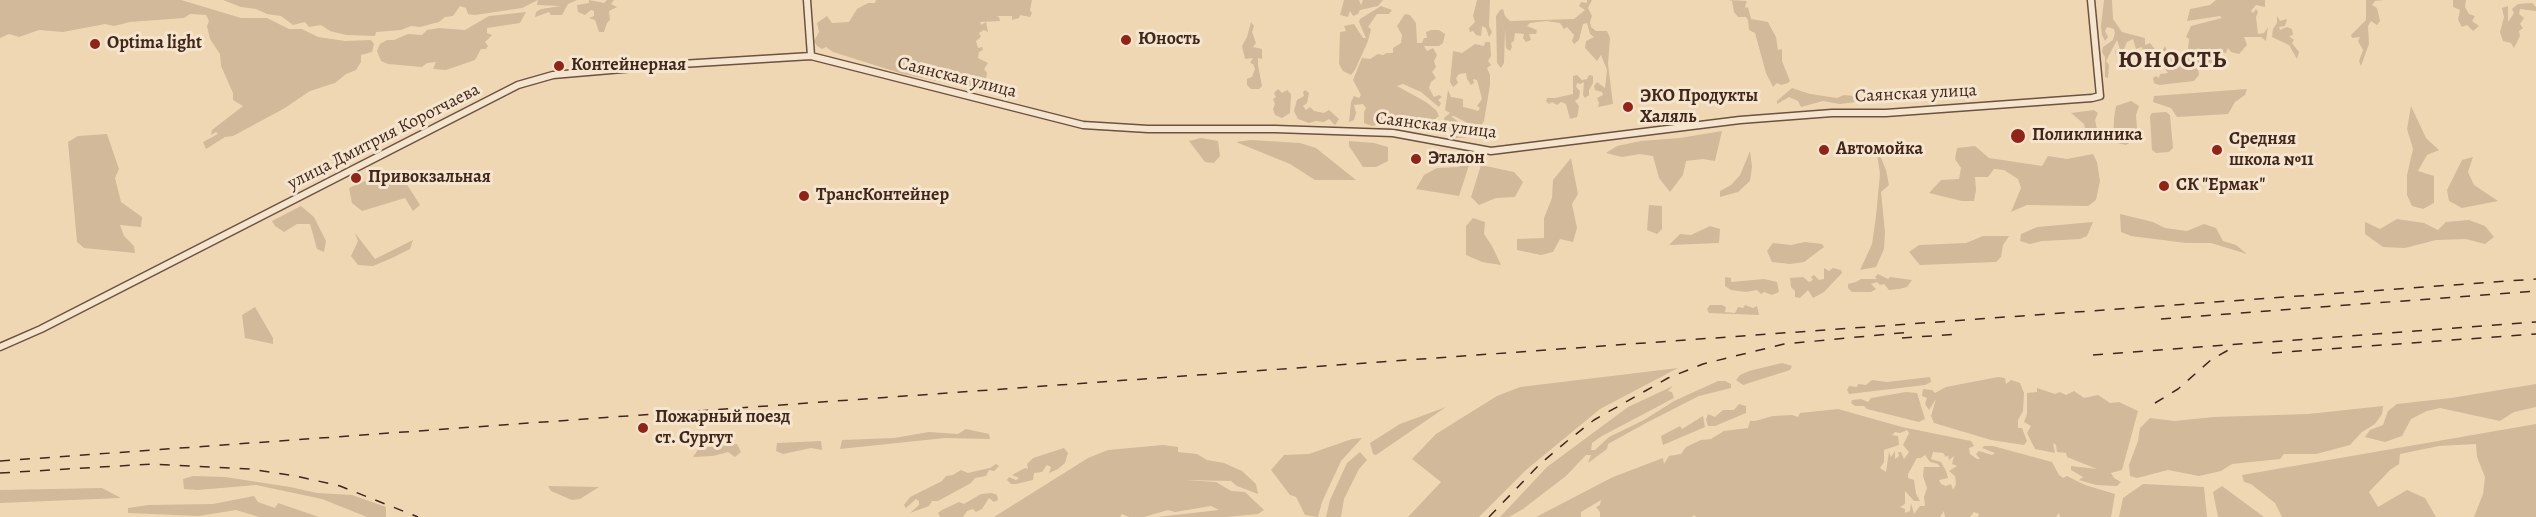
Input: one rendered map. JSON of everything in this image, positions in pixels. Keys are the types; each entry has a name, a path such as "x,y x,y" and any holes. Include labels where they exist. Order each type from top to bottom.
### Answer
{"street":[{"path":"807,0 811,56"},
{"name":"Саянская улица","path":"811,56 1083,125 1148,129 1275,129 1393,133 1439,140 1485,151 1740,120 1833,113 1886,113 2080,100 2100,96 2091,0"},
{"name":"улица Дмитрия Коротчаева","path":"0,347 41,329 518,85 553,75 811,56"}],"shaded area":[{"path":"0,0 181,0 241,18 267,18 289,29 302,29 318,37 345,41 371,40 374,44 372,52 361,55 361,62 356,70 346,74 335,83 310,91 285,108 233,136 225,137 206,149 203,142 218,134 216,132 211,135 212,130 243,106 233,100 233,93 221,66 220,54 210,39 207,26 209,21 206,15 190,14 184,18 130,22 114,26 105,24 63,32 39,30 19,37 9,34 0,38"},
{"path":"223,0 538,0 522,8 475,15 468,14 466,8 460,6 453,16 445,17 439,22 420,27 411,26 401,30 376,32 375,36 346,35 330,31 321,25 309,27 305,22 293,25 281,16 241,7"},
{"path":"538,0 577,0 568,4 562,15 551,15 549,12 535,17 536,12 541,9 561,6 537,5"},
{"path":"589,0 604,3 607,0 614,0 611,4 617,7 609,11 610,20 604,32 599,32 595,20 589,18 594,16 594,11 591,10 585,15 578,12 577,5 589,3"},
{"path":"876,0 1032,0 1030,10 1032,13 1030,17 1020,15 1019,18 1012,20 1012,16 996,16 1000,21 980,22 981,25 986,22 988,32 984,30 979,33 981,37 976,41 978,48 982,47 983,50 979,52 978,58 988,63 984,69 987,73 985,87 981,90 903,74 833,52 826,47 822,49 817,46 814,41 819,32 817,23 827,16 832,23 849,22 857,9 868,3 875,3"},
{"path":"1344,0 1359,0 1361,5 1363,0 1383,0 1378,6 1360,10 1353,16 1350,11 1348,17 1340,15"},
{"path":"1477,0 1490,0 1489,26 1492,32 1489,37 1486,28 1482,26 1481,36 1476,35 1473,31 1470,32 1469,28 1475,22 1473,16"},
{"path":"1587,0 1592,0 1588,8 1592,16 1591,27 1596,31 1607,31 1610,38 1608,64 1613,104 1598,107 1597,98 1603,95 1602,92 1595,90 1594,86 1597,82 1605,88 1607,70 1601,55 1597,61 1585,48 1586,41 1594,37 1590,34 1587,23 1583,24 1579,40 1574,44 1572,41 1574,35 1567,27 1564,29 1560,23 1546,21 1530,23 1527,26 1537,30 1536,34 1529,34 1531,40 1526,42 1523,38 1524,34 1515,33 1510,51 1506,48 1505,29 1504,63 1501,68 1497,63 1496,16 1500,10 1503,9 1510,21 1574,19 1585,10 1579,6 1581,2 1587,3"},
{"path":"1729,0 1747,1 1745,6 1748,7 1751,19 1768,22 1776,37 1778,50 1782,49 1782,61 1790,81 1788,83 1781,85 1777,83 1773,87 1766,73 1755,33 1749,30 1746,17 1738,17 1734,12 1732,1"},
{"path":"2104,0 2112,0 2113,19 2122,32 2145,38 2145,45 2150,43 2154,48 2154,54 2148,54 2141,47 2136,49 2133,39 2127,42 2124,49 2128,51 2125,56 2132,69 2126,70 2123,69 2123,57 2116,55 2115,51 2120,49 2117,40 2106,61 2109,65 2108,78 2105,77 2105,57 2102,52 2103,47 2113,40 2115,33 2114,29 2107,27 2105,31 2108,37 2105,41 2102,35"},
{"path":"2216,0 2265,0 2265,7 2256,5 2251,11 2253,13 2256,9 2258,12 2256,17 2258,34 2264,33 2268,27 2266,41 2261,37 2244,37 2247,45 2239,54 2231,52 2228,48 2226,53 2214,52 2212,58 2228,58 2229,62 2209,66 2204,60 2197,63 2192,67 2198,68 2199,75 2194,81 2159,85 2154,83 2153,78 2156,76 2159,78 2160,74 2168,73 2158,58 2165,46 2167,51 2180,58 2188,49 2189,39 2186,37 2191,26 2222,18 2220,16 2187,21 2190,9 2210,5"},
{"path":"2366,0 2384,0 2375,1 2372,5 2377,8 2380,21 2377,25 2371,21 2368,26 2369,44 2361,66 2359,61 2363,50 2358,41 2360,37 2352,38 2351,35 2366,20"},
{"path":"2453,0 2466,0 2465,7 2469,14 2475,16 2472,21 2479,26 2473,31 2467,25 2462,27 2458,20 2460,10 2453,7"},
{"path":"2532,3 2536,11 2520,9 2519,14 2524,18 2520,24 2523,28 2519,31 2520,36 2514,48 2511,43 2503,41 2500,32 2504,17 2502,8 2508,6 2508,22 2514,13 2512,9 2518,4"},
{"path":"1381,6 1392,10 1389,14 1377,14 1368,27 1371,29 1368,41 1355,70 1351,75 1343,71 1339,64 1340,32 1346,31 1344,26 1354,24 1363,38 1366,38 1359,22 1360,19"},
{"path":"526,12 520,23 487,28 487,33 492,35 485,42 488,46 486,49 481,49 475,60 446,70 433,69 436,62 427,63 422,67 388,64 381,61 377,51 380,44 387,40 394,40 408,34 422,35 427,30 439,28 465,30 489,16"},
{"path":"1405,14 1410,15 1416,23 1417,43 1422,43 1424,38 1427,38 1426,32 1431,30 1439,30 1445,34 1443,43 1439,46 1424,46 1427,51 1433,48 1437,55 1434,61 1436,67 1432,72 1436,78 1431,82 1429,88 1434,97 1439,95 1442,97 1438,100 1441,103 1439,107 1421,92 1403,84 1397,86 1436,110 1439,116 1436,118 1438,130 1435,133 1409,121 1404,124 1399,121 1394,126 1380,124 1372,126 1364,123 1366,108 1363,104 1354,105 1356,113 1354,120 1349,122 1351,102 1354,96 1359,98 1361,95 1353,80 1362,58 1370,59 1378,54 1393,53 1393,48 1401,43 1402,35 1397,26"},
{"path":"2277,16 2280,21 2287,19 2285,26 2279,27 2280,30 2287,27 2292,29 2293,35 2289,36 2294,40 2292,43 2299,52 2297,59 2289,45 2272,37"},
{"path":"1251,22 1254,26 1252,32 1256,43 1253,47 1262,49 1262,59 1258,58 1262,86 1259,89 1251,89 1247,85 1247,79 1252,77 1255,69 1250,63 1253,58 1245,59 1242,46"},
{"path":"1485,42 1490,42 1491,56 1488,61 1491,65 1487,68 1490,85 1484,121 1479,129 1451,116 1477,137 1456,138 1451,134 1448,122 1445,122 1444,118 1450,113 1445,110 1448,90 1451,97 1463,99 1463,107 1478,111 1480,108 1477,106 1482,99 1477,80 1473,79 1474,83 1471,85 1466,73 1459,74 1456,78 1458,83 1453,87 1450,82 1453,51 1462,53 1475,44 1484,46"},
{"path":"1577,75 1582,80 1587,79 1589,75 1593,76 1593,83 1589,95 1585,98 1583,95 1584,82 1577,83 1576,87 1580,91 1579,98 1575,101 1579,106 1578,113 1577,117 1570,119 1566,104 1561,102 1557,105 1552,102 1549,104 1546,101 1547,98 1573,94 1573,76"},
{"path":"1792,88 1810,94 1837,98 1844,95 1862,97 1864,101 1840,104 1823,101 1801,107 1798,101 1789,97 1777,104 1777,101"},
{"path":"1278,89 1282,93 1287,90 1291,94 1290,113 1282,118 1275,115 1273,109 1275,104 1273,99 1276,97 1274,93"},
{"path":"2247,89 2245,95 2235,102 2228,114 2177,117 2171,108 2153,102 2154,96"},
{"path":"1305,90 1309,93 1307,103 1303,106 1306,110 1310,107 1314,111 1324,113 1329,110 1339,119 1335,125 1329,119 1324,122 1309,123 1298,119 1294,111 1297,100 1304,96"},
{"path":"2131,101 2139,106 2136,115 2135,139 2126,145 2113,142 2116,106"},
{"path":"2411,106 2426,138 2439,150 2427,155 2418,171 2434,176 2434,203 2423,209 2412,206 2407,195 2407,175 2413,149 2407,129"},
{"path":"2094,110 2098,113 2095,120 2097,129 2093,139 2087,136 2084,124 2071,113"},
{"path":"2166,112 2170,115 2173,148 2169,152 2156,153 2152,150 2150,116 2152,113"},
{"path":"1722,131 1715,161 1703,159 1686,161 1683,175 1670,192 1659,178 1653,156 1640,154 1622,157 1606,153 1617,146 1641,141 1680,138"},
{"path":"107,134 119,169 115,178 121,202 142,217 141,227 120,225 124,236 134,246 135,253 84,248 77,242 68,142 78,136"},
{"path":"1201,138 1218,141 1220,156 1214,163 1205,162 1189,141"},
{"path":"1251,140 1300,143 1316,148 1356,180 1315,180 1290,164 1236,142"},
{"path":"1349,141 1374,143 1388,147 1388,161 1376,167 1363,167 1349,146"},
{"path":"1876,146 1886,170 1889,185 1881,192 1885,232 1884,249 1876,267 1860,270 1872,244 1876,216 1880,174"},
{"path":"1975,146 1989,158 2042,166 2048,156 2067,159 2093,154 2097,162 2100,181 2096,200 2088,206 2027,205 2011,212 2021,188 2018,179 2004,170 1994,169 1988,177 1975,177 1974,201 1962,201 1929,193 1941,180 1959,179 1961,168 1955,159 1957,148"},
{"path":"1750,151 1752,167 1750,181 1738,192 1720,197 1720,191 1731,185 1740,175"},
{"path":"2473,157 2468,172 2474,185 2498,201 2462,208 2449,201 2447,190 2462,160"},
{"path":"1571,158 1578,194 1572,204 1577,228 1573,242 1560,239 1553,252 1541,255 1517,250 1517,239 1544,238 1544,218 1552,198 1553,180"},
{"path":"1470,162 1459,196 1416,189 1424,175 1437,168 1458,167"},
{"path":"1481,165 1514,172 1523,182 1515,197 1496,198 1479,205 1471,197"},
{"path":"390,170 399,172 420,205 413,211 405,198 362,211 352,203 349,188"},
{"path":"1649,205 1662,206 1662,229 1657,234 1647,230"},
{"path":"301,206 314,217 326,241 324,252 317,249 310,224 297,224 284,232 272,221"},
{"path":"2120,214 2153,222 2165,228 2187,231 2204,224 2216,228 2223,241 2236,245 2247,254 2211,243 2186,243 2131,236 2121,232"},
{"path":"1473,218 1485,222 1484,234 1501,265 1482,262 1466,255 1466,226"},
{"path":"2397,219 2424,223 2438,230 2446,222 2469,220 2485,226 2494,237 2485,244 2466,239 2436,240 2405,248 2383,247 2365,234 2365,222 2380,229"},
{"path":"2093,222 2087,236 2080,239 2030,244 2020,241 2021,234 2037,227"},
{"path":"1710,226 1720,229 1719,243 1669,245 1680,234 1691,235"},
{"path":"355,233 375,259 413,240 410,249 392,258 373,266 358,265 351,256 358,241"},
{"path":"1983,236 2009,236 2003,245 2001,257 1996,262 1920,265 1909,252 1919,245 1966,243"},
{"path":"1805,242 1822,244 1824,247 1804,262 1790,264 1772,262 1767,251 1773,243 1791,245"},
{"path":"1824,268 1829,271 1833,268 1841,270 1842,273 1824,292 1813,298 1808,290 1800,298 1795,297 1790,278 1803,277 1809,282 1813,280 1811,277 1814,275 1819,280 1824,279"},
{"path":"1878,274 1888,279 1890,277 1912,280 1907,287 1899,289 1889,290 1884,284 1880,285 1877,282 1871,284 1876,289 1871,292 1852,292 1848,288 1848,284 1861,279 1877,279 1875,277"},
{"path":"1725,277 1731,278 1731,282 1764,279 1777,282 1779,292 1772,295 1764,292 1761,294 1757,290 1746,292 1731,290 1725,286"},
{"path":"1710,305 1722,305 1726,307 1725,312 1735,313 1738,307 1757,306 1759,315 1709,313 1707,309"},
{"path":"255,307 273,338 273,344 245,338 242,315"},
{"path":"1782,363 1792,366 1790,370 1743,385 1736,380 1740,375 1749,371"},
{"path":"1678,368 1600,409 1526,470 1479,517 1408,517 1441,482 1412,459 1436,434 1497,396 1520,387"},
{"path":"1930,377 1931,382 1925,385 1849,394 1847,390 1849,386 1866,385 1872,380 1887,382"},
{"path":"1998,377 2005,378 2006,384 2011,380 2020,383 2024,393 2023,411 2018,420 2018,428 2022,428 2027,441 2024,445 1991,440 1934,423 1931,416 1936,399 1929,410 1925,404 1927,398 1922,396 1923,389 1932,390 1935,393 1946,387"},
{"path":"1718,381 1731,384 1731,388 1699,396 1646,423 1608,444 1607,449 1588,463 1591,455 1586,455 1566,476 1523,509 1509,517 1500,517 1547,467 1628,407 1673,386 1668,391 1672,392 1674,398 1602,436 1592,443 1591,450 1595,450 1609,437 1644,420 1674,401"},
{"path":"2536,384 2536,407 2514,412 2500,421 2440,408 2427,411 2411,419 2402,436 2385,442 2365,437 2370,430 2383,425 2388,411 2397,404"},
{"path":"2037,388 2066,395 2074,391 2084,398 2098,395 2110,403 2119,402 2138,411 2122,470 2111,473 2121,482 2117,486 2096,485 2079,480 2083,477 2071,470 2071,466 2097,469 2067,457 2066,453 2057,452 2056,445 2053,443 2055,453 2035,449 2027,433 2031,426 2024,422 2027,414 2027,393 2037,392"},
{"path":"1906,392 1917,393 1925,419 1919,422 1867,409 1864,406 1855,406 1851,403 1852,400 1861,399 1868,402 1871,398"},
{"path":"1739,404 1746,406 1746,413 1715,426 1708,426 1706,420 1708,414 1715,417 1723,410 1734,410"},
{"path":"2383,406 2382,414 2375,424 2362,432 2350,445 2316,454 2284,454 2280,459 2232,464 2221,471 2199,476 2168,470 2137,478 2130,476 2129,465 2140,428 2150,418 2174,421 2214,417 2308,414"},
{"path":"1446,407 1376,455 1373,454 1370,443 1400,424"},
{"path":"1838,409 1902,427 1971,441 1974,446 1969,448 1970,454 1977,459 1980,459 1976,454 1979,451 1992,455 1995,453 1982,448 1993,446 2052,462 2063,478 2067,476 2085,485 2115,494 2111,517 2060,517 2059,513 2056,517 1978,517 1979,514 1974,512 1970,517 1945,517 1944,511 1940,517 1696,517 1694,515 1692,517 1600,517 1600,512 1596,507 1600,505 1601,500 1581,512 1581,517 1536,517 1613,477 1663,458 1664,464 1669,456 1681,454 1686,447 1701,440 1711,439 1724,431 1748,428 1750,421 1773,416 1798,417 1800,413","holes":["1907,430 1909,433 1903,445 1909,452 1904,459 1901,452 1898,452 1899,456 1895,459 1895,451 1891,457 1889,452 1886,472 1880,468 1884,462 1884,450 1899,445 1898,436 1892,435 1895,432 1900,433","1933,452 1943,453 1946,457 1948,455 1949,460 1954,456 1952,464 1957,466 1949,471 1955,476 1956,484 1953,490 1951,484 1946,486 1939,480 1948,478 1941,462 1931,459","1925,455 1930,462 1940,467 1924,467 1923,476 1927,488 1924,497 1925,506 1920,506 1914,514 1911,503 1910,511 1905,513 1905,509 1900,507 1905,504 1905,491 1914,501 1920,501 1916,494 1914,480 1908,478 1908,474 1917,458"]},
{"path":"1703,416 1705,427 1663,445 1661,436 1680,426 1682,429"},
{"path":"2536,424 2536,517 2474,517 2483,494 2485,477 2477,457 2476,444 2439,446 2400,454 2399,464 2369,492 2378,507 2407,490 2425,498 2436,517 2282,517 2275,503 2251,484 2244,482 2242,475"},
{"path":"966,429 989,434 990,439 945,438 840,449 842,440 894,438 929,432 958,434"},
{"path":"1362,438 1341,461 1322,502 1318,517 1305,515 1296,497 1290,495 1271,470 1284,455 1309,454 1352,439"},
{"path":"821,441 822,450 811,448 783,454 776,451 777,443"},
{"path":"737,444 741,452 735,457 728,452 713,456 693,457 699,448"},
{"path":"1163,445 1178,447 1178,452 1197,454 1207,460 1224,463 1242,471 1256,484 1258,494 1237,486 1231,481 1184,480 1216,482 1231,491 1245,492 1264,510 1258,514 1226,517 1157,517 1219,510 1211,506 1175,512 1168,510 1144,517 1129,517 1122,514 1120,517 994,517 1088,458 1108,450"},
{"path":"1064,448 1068,453 1065,463 1058,469 1049,473 1051,467 1047,465 1042,472 1034,473 1033,480 1011,484 1007,480 1009,477 1016,480 1019,478 1012,475 1025,468 1028,469 1027,464 1033,458"},
{"path":"1360,452 1367,460 1359,469 1344,499 1341,517 1326,517 1330,500 1347,463"},
{"path":"996,464 999,466 994,471 989,470 986,476 975,478 971,483 938,501 932,501 929,506 910,513 919,505 919,501 916,499 906,508 904,505 910,497 942,481 946,476 961,470 968,473 990,468"},
{"path":"193,476 225,477 317,493 352,495 386,507 386,517 367,517 322,499 256,485 184,489 183,479"},
{"path":"2143,484 2204,487 2207,517 2119,517 2123,498"},
{"path":"548,486 599,487 580,499 572,500 551,491"},
{"path":"2222,486 2264,517 2218,517 2213,492"},
{"path":"102,488 121,498 0,503 0,490"},
{"path":"981,494 997,495 998,500 994,502 989,498 982,509 976,512 973,509 967,511 963,517 940,517 938,513 959,502 964,504"},
{"path":"254,496 258,502 275,508 278,503 319,517 259,517 236,510 199,516 128,513 128,508 148,505 213,504"}],"railway":[{"path":"0,461 2536,279"},
{"path":"2161,319 2536,291"},
{"path":"2093,355 2536,322"},
{"path":"1489,517 1540,464 1594,420 1668,378 1703,364 1784,344 1911,332"},
{"path":"1902,338 1959,334"},
{"path":"2272,353 2536,334"},
{"path":"2155,403 2178,389 2212,359 2234,347"},
{"path":"0,473 152,464 250,469 340,486 418,517"}],"place":[{"name":"Юность","path":"1126,40"},
{"name":"Optima light","path":"95,44"},
{"name":"Контейнерная","path":"559,66"},
{"name":"ЭКО Продукты Халяль","path":"1628,107"},
{"name":"Поликлиника","path":"2018,136"},
{"name":"Автомойка","path":"1824,150"},
{"name":"Средняя школа №11","path":"2217,150"},
{"name":"Эталон","path":"1416,159"},
{"name":"Привокзальная","path":"356,178"},
{"name":"СК \"Ермак\"","path":"2164,186"},
{"name":"ТрансКонтейнер","path":"804,196"},
{"name":"Пожарный поезд ст. Сургут","path":"643,428"}],"district":[{"name":"ЮНОСТЬ","path":"2173,61"}]}
